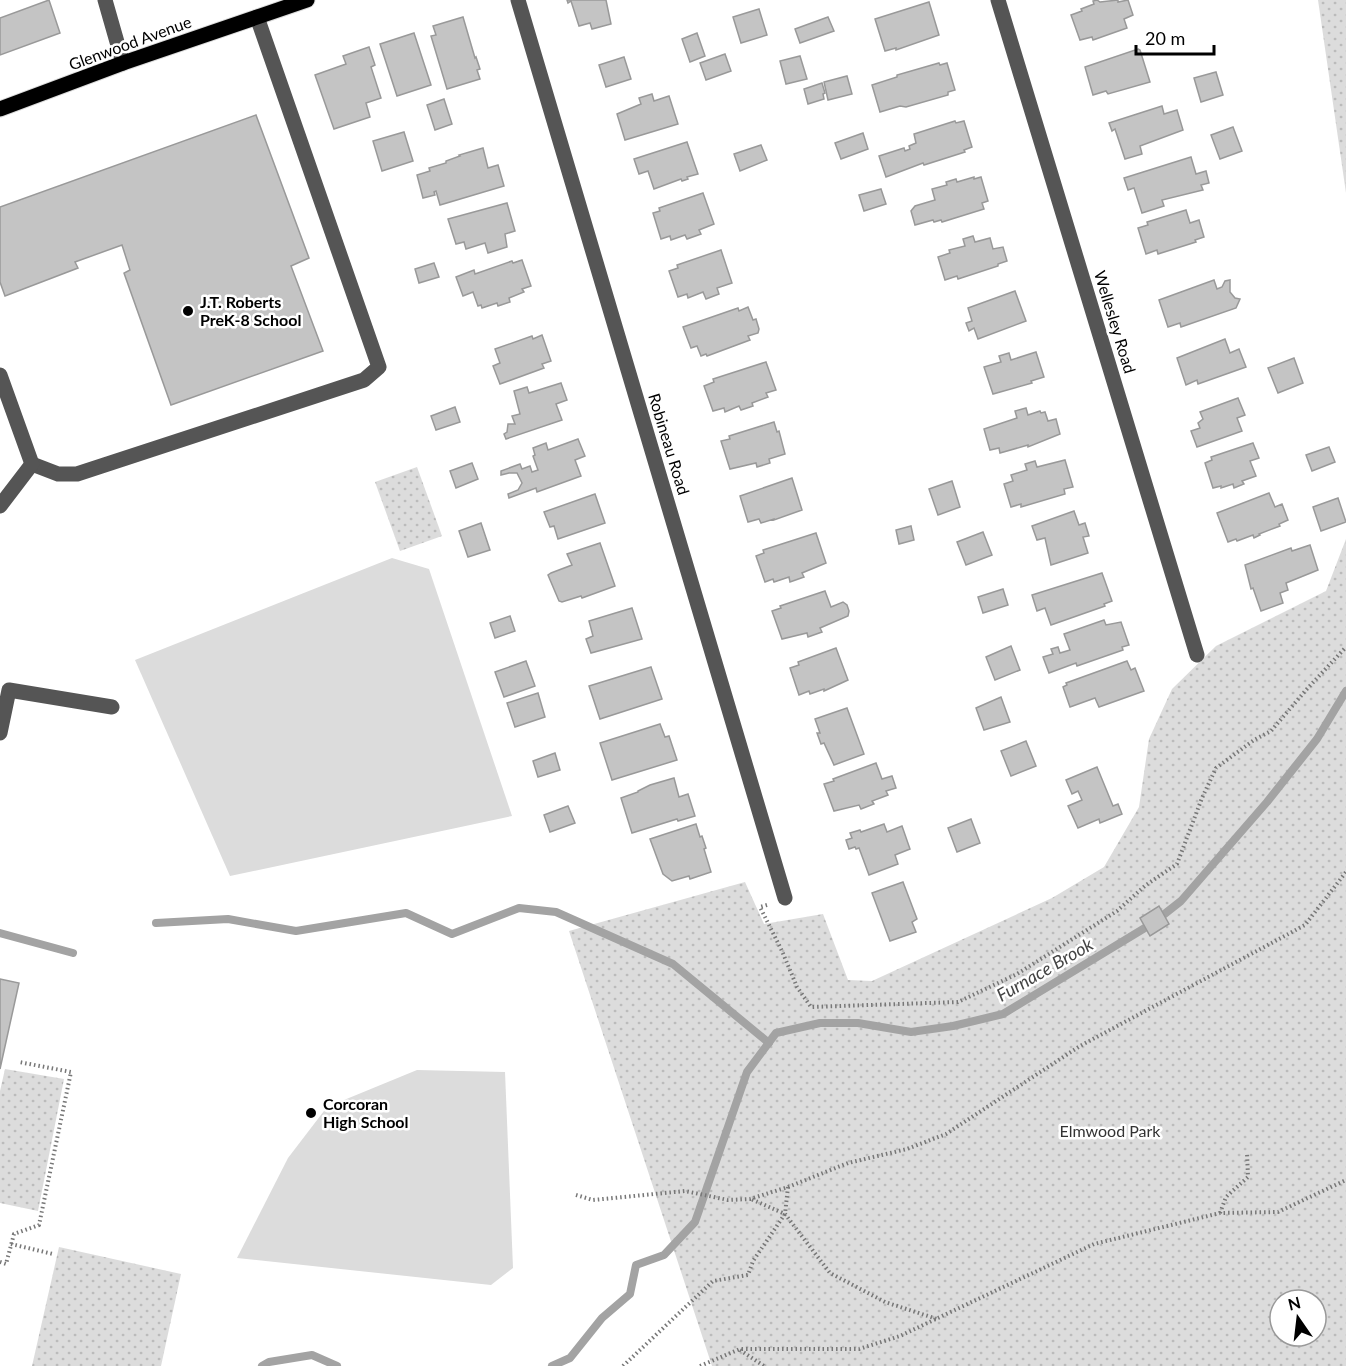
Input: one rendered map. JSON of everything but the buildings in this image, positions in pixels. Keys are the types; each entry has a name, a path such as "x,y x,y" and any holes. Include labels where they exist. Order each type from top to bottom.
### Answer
{"main road":[{"name":"Glenwood Avenue","path":"0,109 123,63 307,0"}],"street":[{"path":"105,0 123,63"},
{"name":"Robineau Road","path":"518,0 785,898"},
{"name":"Wellesley Road","path":"998,0 1197,655"},
{"path":"0,375 32,464 58,474 77,474 364,380 379,368 257,17"},
{"path":"0,506 32,464"},
{"path":"0,733 9,690 112,706"}],"path":[{"path":"785,898 760,908 797,987 811,1007 958,1002 1017,974 1116,911 1146,885 1178,864 1202,798 1216,768 1254,740 1272,731 1346,647"},
{"path":"576,1195 593,1200 685,1191 728,1200 750,1198 788,1187 848,1163 907,1149 946,1134 1080,1046 1305,925 1346,872"},
{"path":"0,1262 6,1264 14,1234 39,1225 71,1072 19,1062"},
{"path":"1220,1213 1226,1197 1248,1177 1247,1153"},
{"path":"700,1366 740,1349 859,1349 900,1336 1094,1244 1220,1213 1278,1212 1346,1180"},
{"path":"623,1366 713,1281 748,1275 753,1261 785,1214 788,1187"},
{"path":"750,1198 785,1214 830,1273 885,1302 937,1319"},
{"path":"11,1244 53,1254"},
{"path":"740,1349 764,1366"}],"green space":[{"path":"1318,0 1346,0 1346,193"},
{"path":"417,467 442,536 400,551 375,482"},
{"name":"Elmwood Park","path":"1346,539 1346,1366 712,1366 569,931 745,882 764,924 823,914 848,980 872,981 1052,898 1104,867 1139,807 1149,739 1172,689 1216,646 1326,591"},
{"path":"392,558 429,569 512,816 230,876 135,660"},
{"path":"5,1069 64,1079 38,1211 0,1203 0,1091"},
{"path":"417,1070 505,1072 513,1268 491,1285 237,1258 288,1158 327,1107"},
{"path":"59,1247 181,1274 161,1366 32,1366"}],"waterway":[{"name":"Furnace Brook","path":"552,1366 570,1358 602,1318 630,1294 636,1265 664,1255 695,1222 747,1072 776,1033 820,1023 858,1023 911,1032 953,1026 1003,1014 1153,923 1181,901 1267,802 1317,739 1346,691"},
{"path":"156,923 228,919 296,931 406,913 452,934 519,908 556,912 673,964 769,1043"},
{"path":"0,933 73,953"},
{"name":"Furnace Brook","path":"262,1366 269,1362 312,1355 337,1366"}],"place":[{"name":"J.T. Roberts PreK-8 School","path":"188,311"},
{"name":"Corcoran High School","path":"311,1113"}]}
